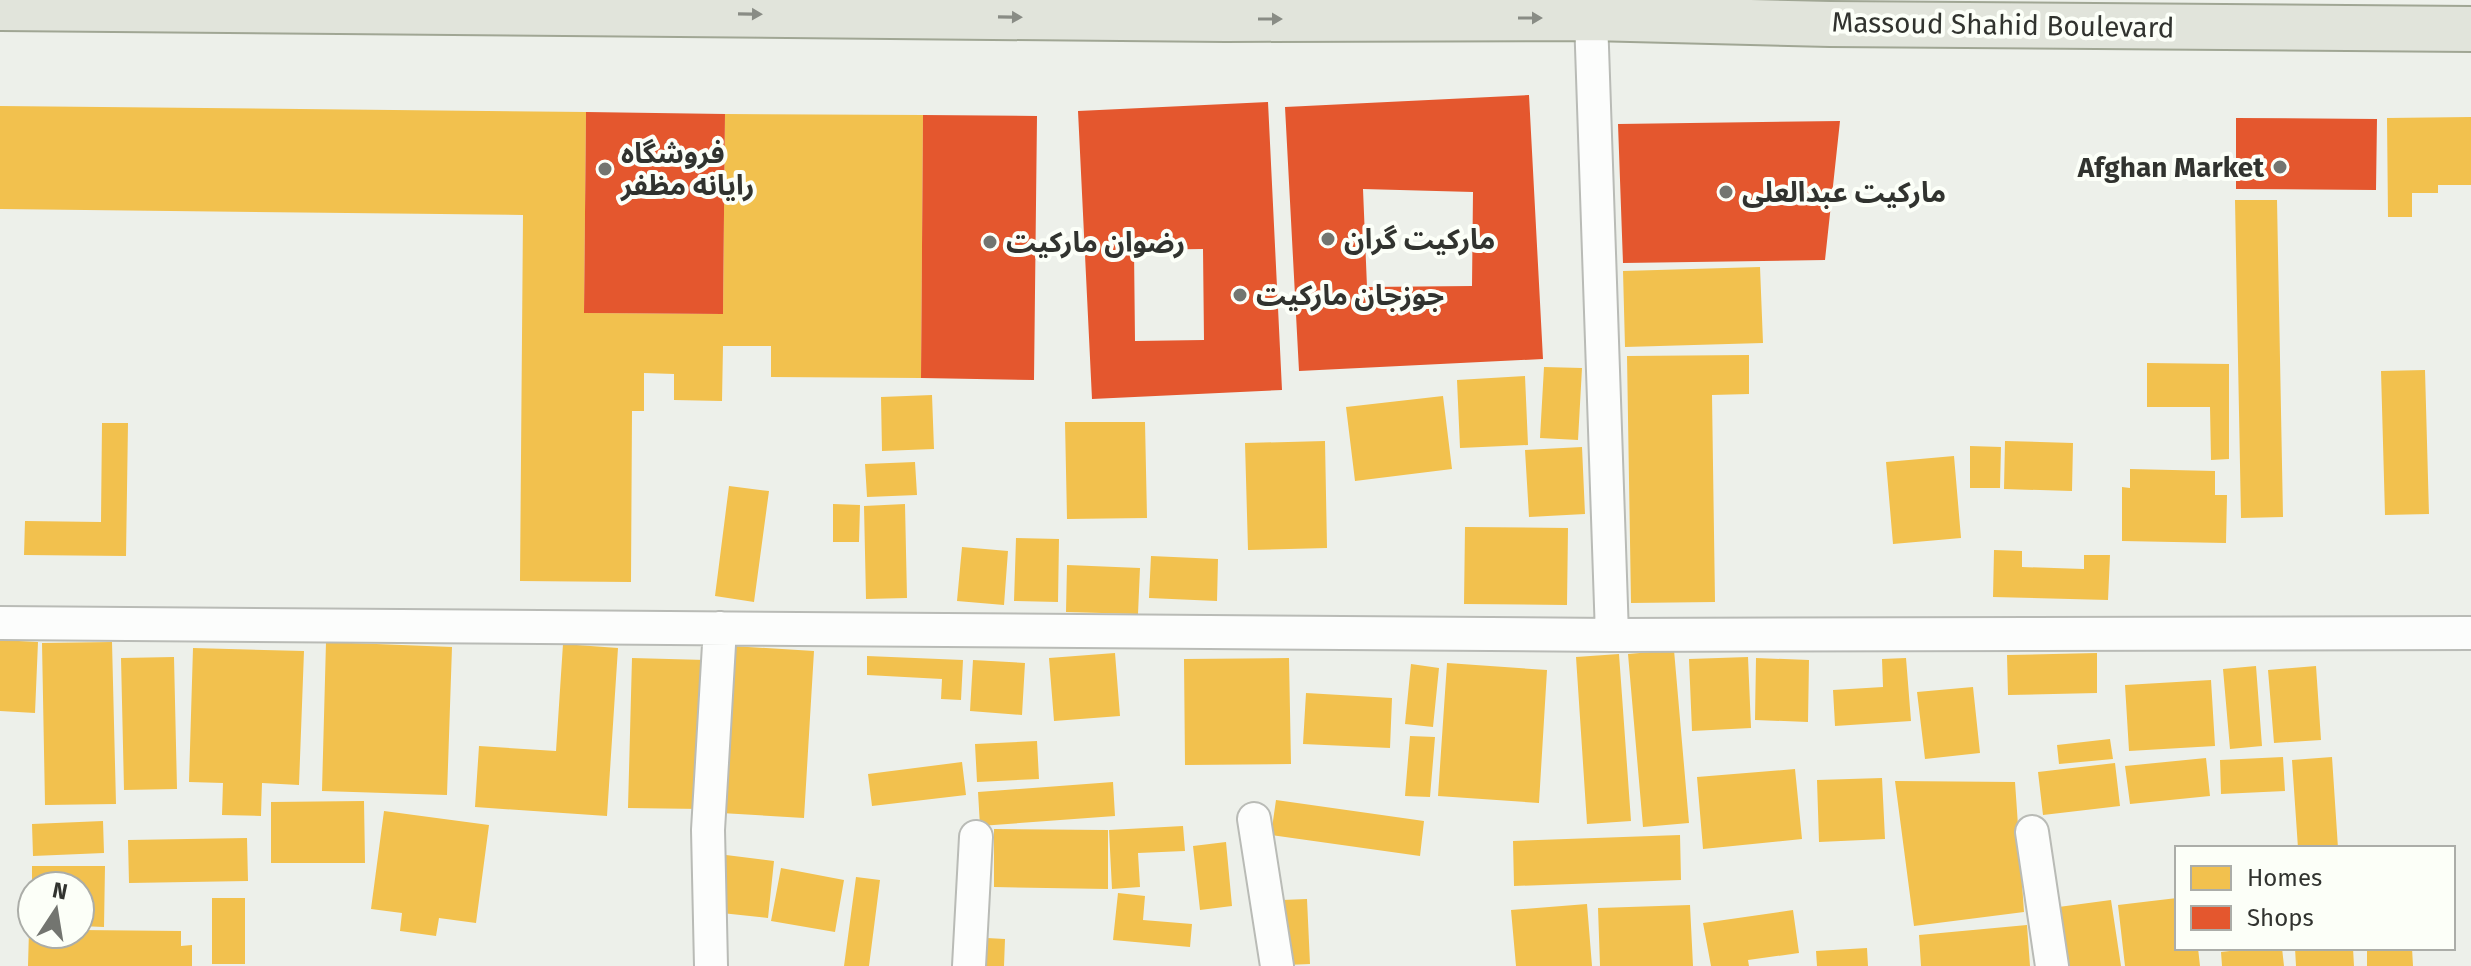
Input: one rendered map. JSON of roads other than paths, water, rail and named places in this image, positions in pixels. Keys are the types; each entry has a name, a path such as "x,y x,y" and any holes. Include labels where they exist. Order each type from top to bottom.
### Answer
{"main road":[{"name":"Massoud Shahid Boulevard","path":"0,8 1226,10 1591,18 1830,12 2458,19"}],"street":[{"path":"1591,18 1612,635"},
{"path":"0,623 1612,635 2471,633"},
{"path":"711,966 708,830 720,628"},
{"path":"1254,819 1277,966"},
{"path":"2032,832 2052,966"},
{"path":"969,966 976,837"}],"place":[{"name":"Afghan Market","path":"2280,167"},
{"name":"فروشگاه رایانه مظفر","path":"605,169"},
{"name":"مارکیت عبدالعلی","path":"1726,192"},
{"name":"مارکیت گران","path":"1328,239"},
{"name":"رضوان مارکیت","path":"990,242"},
{"name":"جوزجان مارکیت","path":"1240,295"}]}
